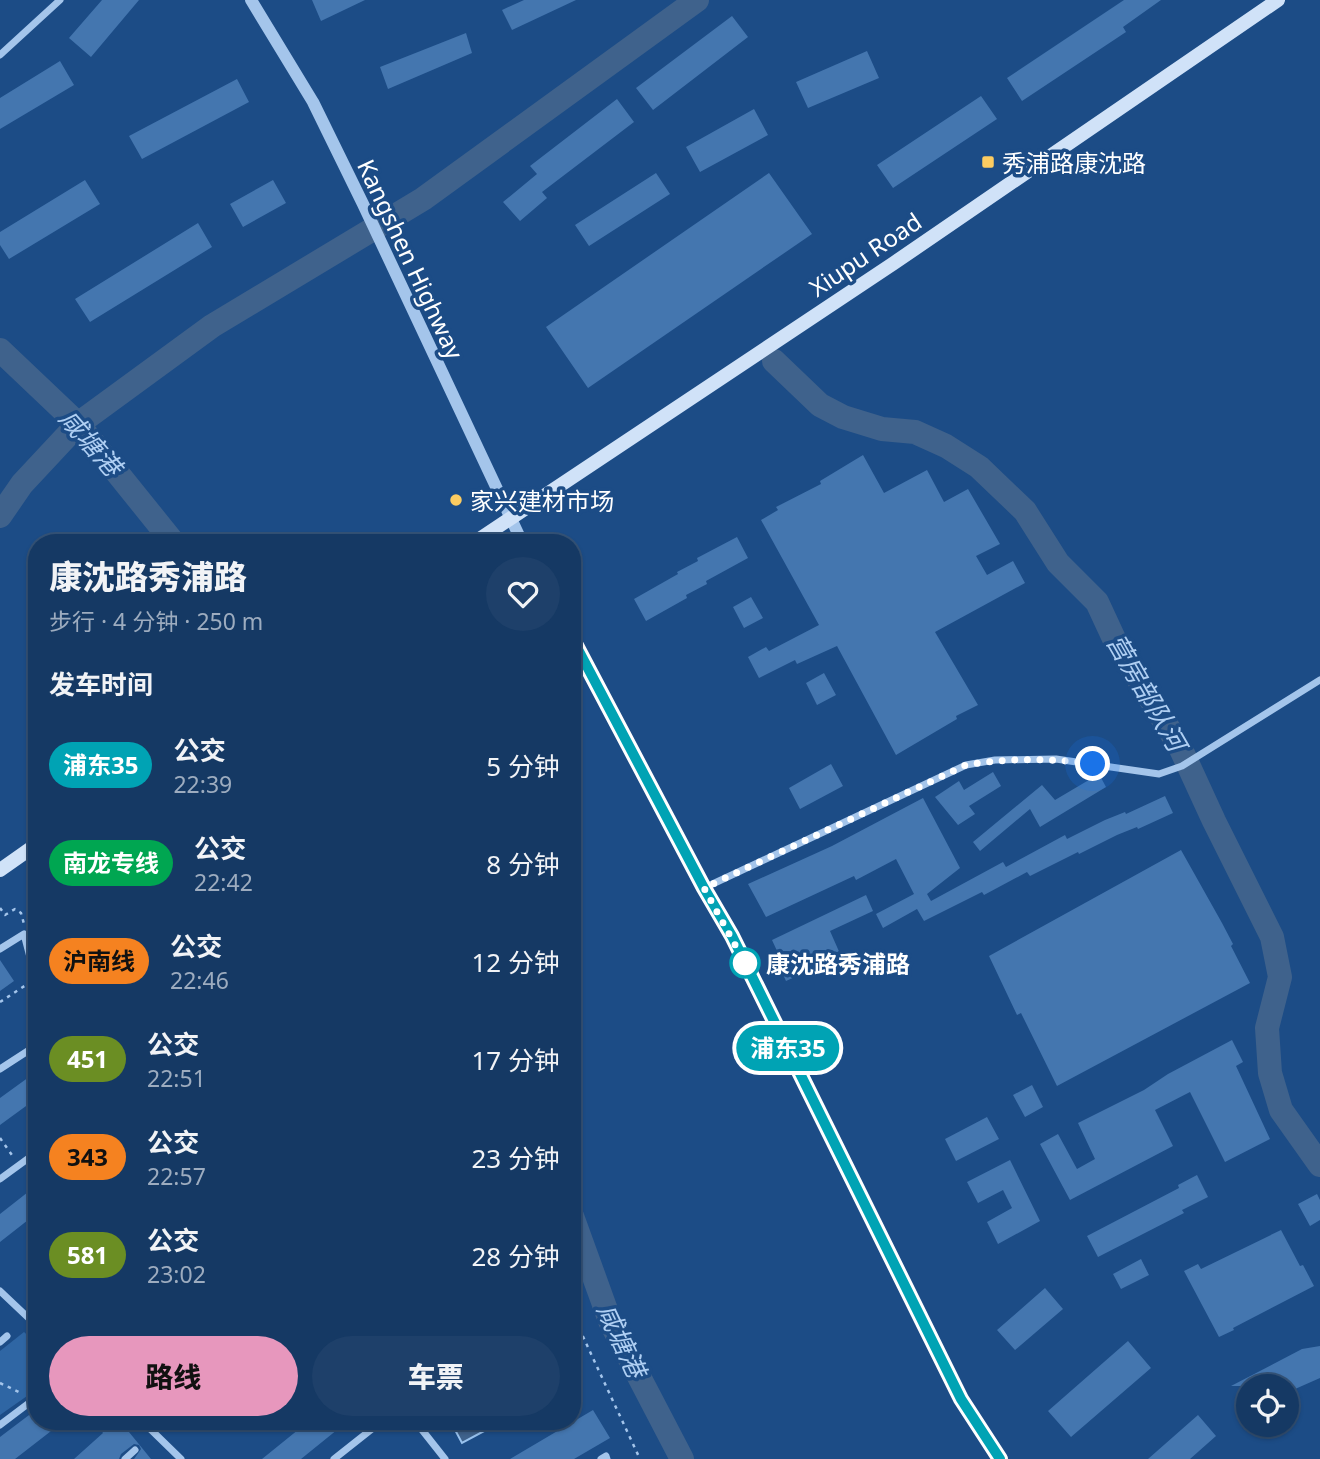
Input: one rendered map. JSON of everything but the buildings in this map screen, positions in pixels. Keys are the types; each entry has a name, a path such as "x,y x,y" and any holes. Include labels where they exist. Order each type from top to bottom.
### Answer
{"main road":[{"name":"Xiupu Road","path":"487,534 894,263 1278,0"},
{"path":"0,870 28,850"}],"street":[{"path":"0,55 60,0"},
{"name":"Kangshen Highway","path":"251,0 313,103 518,534"},
{"path":"581,655 732,936 961,1399 1000,1459"},
{"path":"704,888 966,765 995,760 1056,759 1159,774 1194,759 1320,680"},
{"path":"0,949 24,934 28,950"},
{"path":"0,1069 28,1051"},
{"path":"0,1179 28,1158"},
{"path":"0,1291 28,1317"},
{"path":"0,1342 7,1336"},
{"path":"0,1425 28,1403"},
{"path":"151,1430 181,1459"},
{"path":"334,1459 371,1430"},
{"path":"423,1430 443,1456 432,1459"},
{"path":"125,1459 135,1450"},
{"path":"601,1459 606,1456 607,1459"}],"path":[{"path":"0,908 5,915 15,909 21,913 24,934"},
{"path":"0,1002 28,986"},
{"path":"0,1138 19,1165"},
{"path":"581,1333 640,1459"},
{"path":"0,1382 28,1396"}],"shaded area":[{"path":"24,1332 28,1336 28,1395 0,1415 0,1351"},
{"path":"455,1430 486,1430 462,1443"}],"waterway":[{"path":"0,516 22,484 78,424 212,326 423,199 697,0"},
{"name":"咸塘港","path":"0,350 78,424 167,534"},
{"name":"营房部队河","path":"774,361 820,405 843,417 882,429 915,432 946,446 979,467 1025,511 1058,563 1097,602 1116,643 1180,747 1272,937 1280,977 1267,1028 1270,1073 1281,1110 1320,1165"},
{"name":"咸塘港","path":"581,1241 610,1321 682,1459"}],"bus line":[{"name":"浦东35","path":"581,655 732,936 961,1399 1000,1459"}],"place":[{"name":"秀浦路康沈路","path":"988,162"},
{"name":"家兴建材市场","path":"456,500"},
{"name":"康沈路秀浦路","path":"745,963"}],"route":[{"path":"745,963 746,965 704,888 966,765 995,760 1056,759 1093,764"}]}
